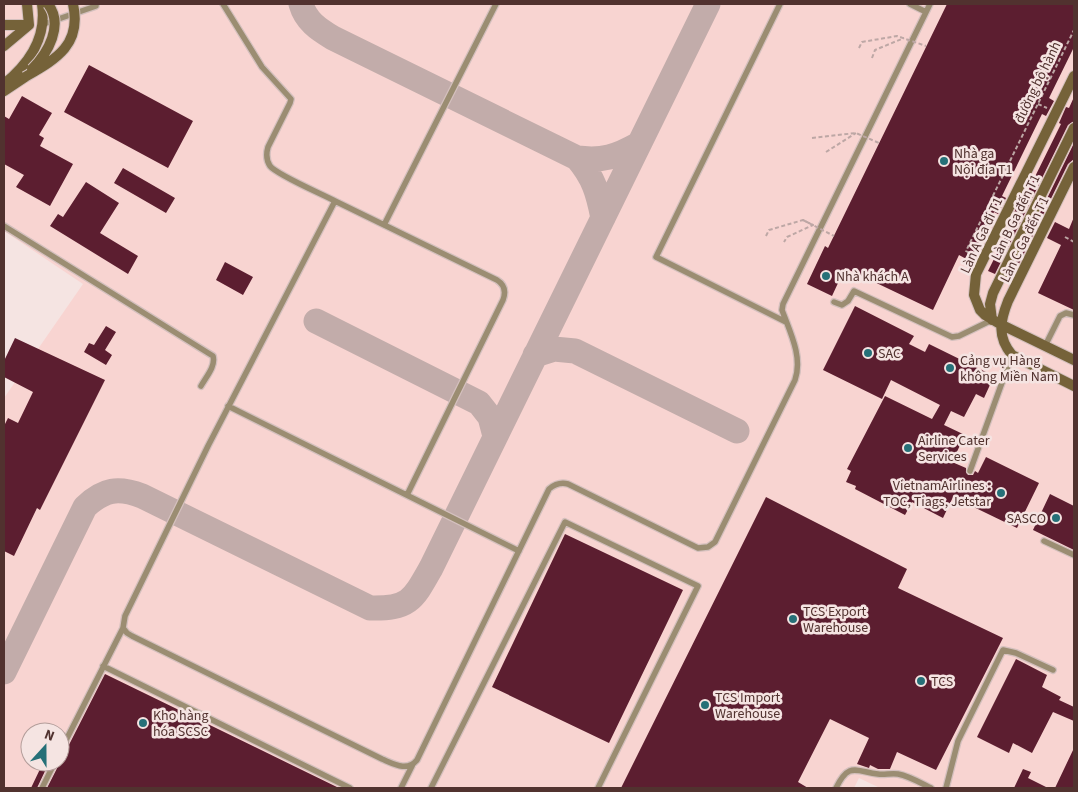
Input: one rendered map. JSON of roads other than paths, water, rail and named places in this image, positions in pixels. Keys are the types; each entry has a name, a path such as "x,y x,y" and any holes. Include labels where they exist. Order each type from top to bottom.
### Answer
{"street":[{"path":"28,4 29,25"},
{"path":"4,84 20,69 40,39 42,4"},
{"path":"25,77 45,54 53,38 55,22 52,9 48,4"},
{"path":"4,91 55,59 68,43 75,28 73,4"},
{"path":"4,25 29,25"},
{"path":"4,46 29,25"},
{"name":"Làn A Ga đi T1","path":"996,322 980,310 975,299 973,289 976,274 1074,76"},
{"name":"Làn B Ga đến T1","path":"996,322 990,310 993,293 1074,128"},
{"name":"Làn C Ga đến T1","path":"996,322 1074,168"},
{"path":"996,322 1074,360"},
{"path":"996,322 1002,340 1012,355 1074,386"}],"lane":[{"path":"41,25 96,6 96,4"},
{"path":"223,4 262,67 291,98 266,155 268,163 276,172 500,282 505,291 500,307 407,495"},
{"path":"384,225 496,4"},
{"path":"780,4 656,258 786,322"},
{"path":"910,4 926,12"},
{"path":"401,788 549,489 561,483 568,484 693,546 704,548 712,545 718,537 797,375 798,360 782,310 783,304 930,4"},
{"path":"70,732 123,628 125,616 228,406 335,201"},
{"path":"4,226 210,354 214,362 201,386"},
{"path":"834,302 842,305 846,303 854,291 952,337 996,322"},
{"path":"1045,346 1060,316 1066,313 1074,316"},
{"path":"970,471 1012,355"},
{"path":"228,406 519,551"},
{"path":"431,788 566,522 698,586 598,788"},
{"path":"1044,540 1074,556"},
{"path":"123,628 132,636 382,759 397,766 413,764"},
{"path":"946,788 958,741 1003,650 1016,653 1053,670"},
{"path":"103,666 350,788"},
{"path":"836,788 841,778 855,769 878,774 898,774 931,788"},
{"path":"42,788 50,772"}],"place":[{"name":"Nhà ga Nội địa T1","path":"944,161"},
{"name":"Nhà khách A","path":"826,276"},
{"name":"SAC","path":"868,353"},
{"name":"Cảng vụ Hàng không Miền Nam","path":"950,368"},
{"name":"Airline Cater Services","path":"908,448"},
{"name":"VietnamAirlines : TOC, Tiags, Jetstar","path":"1001,493"},
{"name":"SASCO","path":"1056,518"},
{"name":"TCS Export Warehouse","path":"793,619"},
{"name":"TCS","path":"921,681"},
{"name":"TCS Import Warehouse","path":"705,705"},
{"name":"Kho hàng hóa SCSC","path":"143,723"}]}
